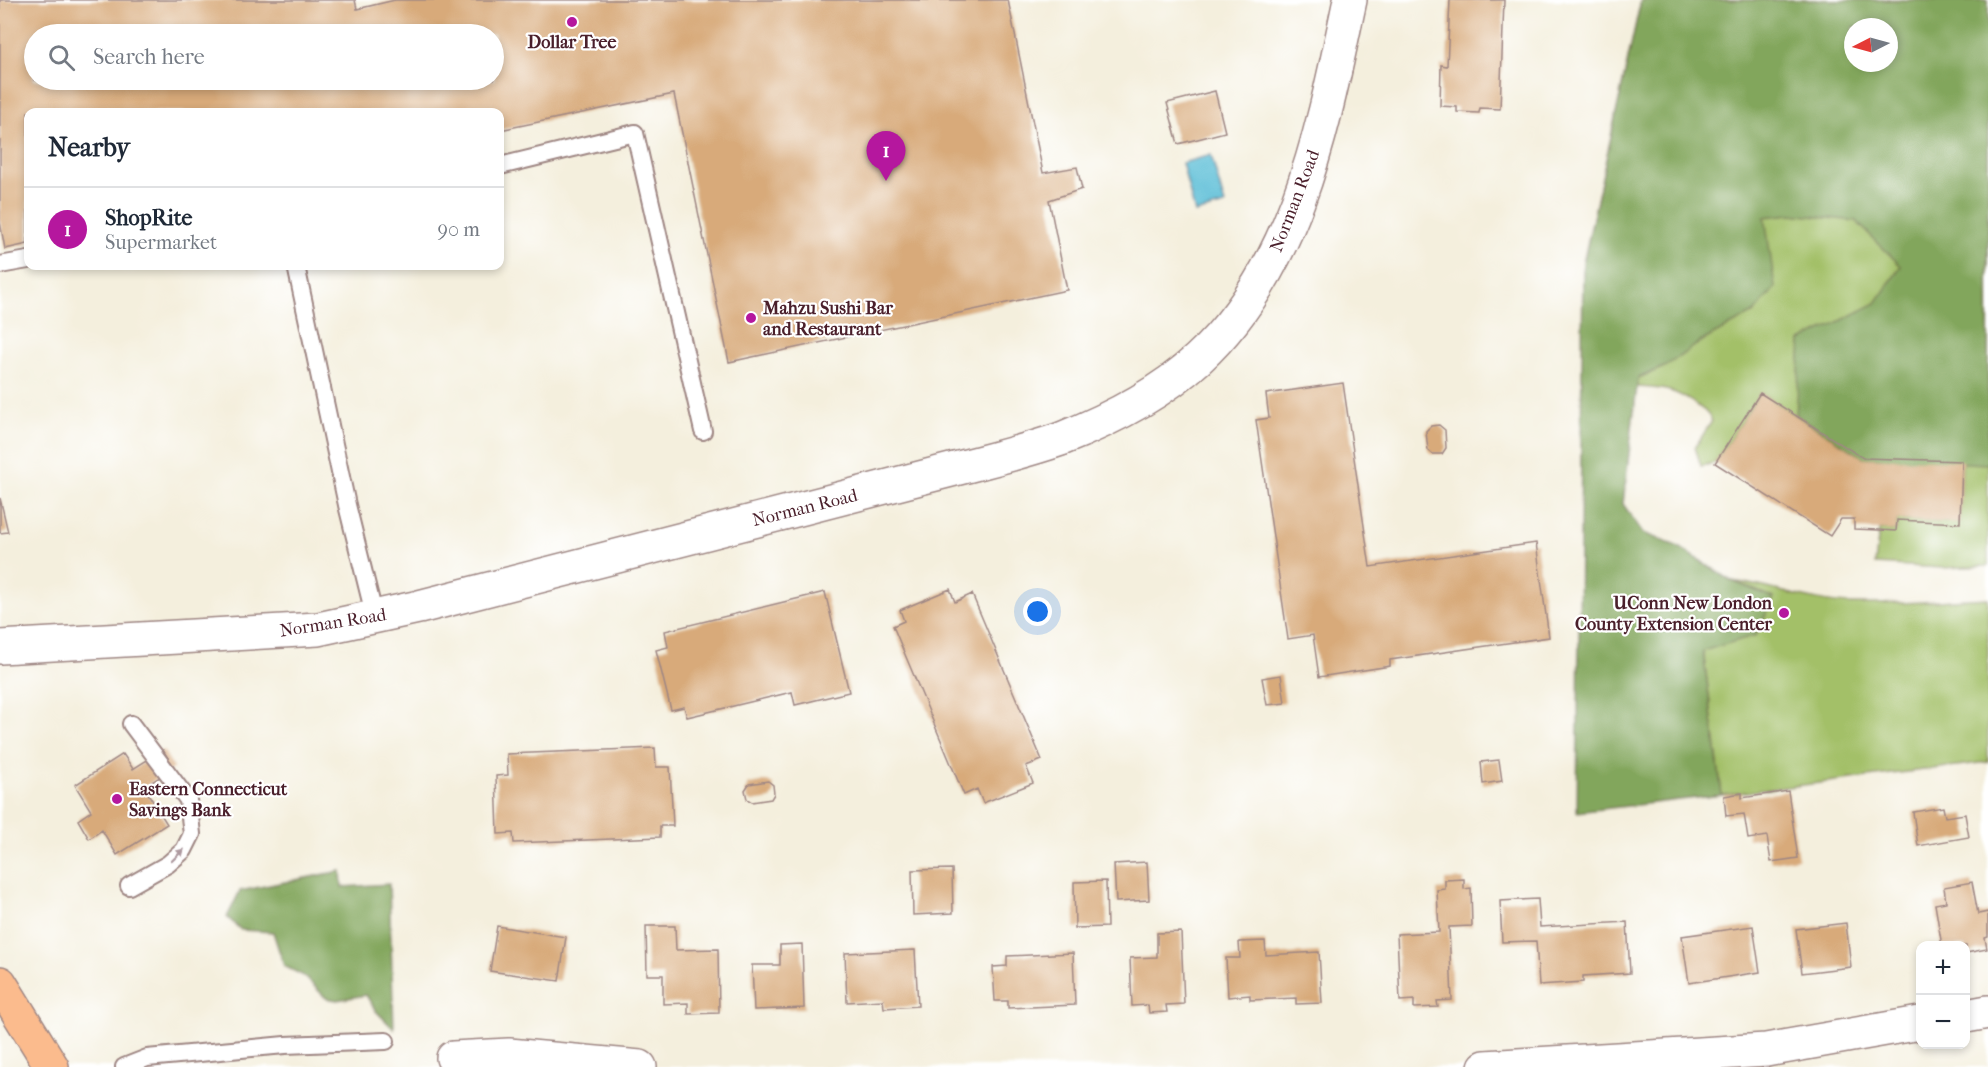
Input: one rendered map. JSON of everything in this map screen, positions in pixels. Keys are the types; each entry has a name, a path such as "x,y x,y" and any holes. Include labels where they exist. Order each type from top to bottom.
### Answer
{"main road":[{"path":"0,983 52,1067"}],"street":[{"name":"Norman Road","path":"0,647 283,632 318,629 375,618 1038,447 1104,419 1157,390 1196,361 1212,345 1249,298 1276,253 1299,201 1318,140 1350,0"},
{"path":"1970,1015 1988,1012"},
{"path":"1485,1067 1766,1050 1916,1024"},
{"path":"453,1058 509,1055 640,1067"}],"lane":[{"path":"504,165 635,133 703,431"},
{"path":"0,265 24,261"},
{"path":"297,270 347,505 375,618"},
{"path":"129,886 168,864 184,849 192,834 188,800 131,724"},
{"path":"124,1067 147,1058 285,1045 386,1041"}],"green space":[{"path":"1641,0 1988,0 1988,566 1942,568 1875,564 1879,530 1896,531 1897,520 1960,523 1962,461 1863,458 1760,393 1715,463 1701,466 1695,447 1712,421 1708,415 1685,397 1660,389 1637,387 1638,378 1664,367 1701,341 1754,313 1583,264"},
{"path":"1641,0 1988,0 1988,464 1863,458 1796,415 1801,341 1876,303 1901,266 1856,221 1791,214 1765,217 1775,288 1754,313 1702,341 1664,367 1638,378 1623,504 1643,533 1679,547 1732,581 1774,598 1756,635 1703,651 1722,795 1577,812 1583,264"},
{"path":"1732,581 1834,603 1849,604 1988,598 1988,762 1722,795 1703,650 1756,635 1773,599"},
{"path":"341,871 342,887 389,884 394,1029 376,1011 366,995 337,1000 326,998 304,976 284,966 273,932 241,930 227,917 240,891"}],"water":[{"path":"1211,155 1225,205 1195,213 1182,163"}],"building":[{"path":"0,0 355,0 357,9 395,0 1008,0 1043,173 1077,167 1082,189 1049,200 1067,290 729,362 674,94 504,129 504,108 24,108 24,245 5,249 0,222"},
{"path":"1450,0 1504,0 1500,109 1480,108 1479,113 1457,112 1457,107 1440,106 1441,65 1447,66"},
{"path":"1215,91 1225,132 1178,144 1167,103"},
{"path":"1343,383 1370,567 1536,543 1549,637 1390,660 1390,666 1319,677 1313,635 1288,639 1256,420 1269,418 1266,394"},
{"path":"1760,393 1863,458 1962,461 1960,523 1897,520 1896,531 1854,529 1854,519 1841,519 1830,536 1715,463"},
{"path":"1439,425 1445,430 1446,448 1442,454 1433,454 1428,450 1426,431 1431,426"},
{"path":"0,498 8,532 0,533"},
{"path":"950,589 955,602 972,594 1042,760 1026,766 1033,783 983,803 977,789 964,795 893,626 904,621 900,610"},
{"path":"825,592 849,692 795,705 792,692 687,717 684,707 671,710 656,650 668,647 665,631"},
{"path":"1281,675 1285,703 1267,705 1262,678"},
{"path":"655,748 656,767 670,767 673,826 660,826 660,837 514,843 513,833 498,834 496,776 508,775 507,754"},
{"name":"Eastern Connecticut Savings Bank","path":"163,750 174,768 144,787 167,824 117,855 102,830 89,839 78,820 91,811 75,785 123,754 133,769"},
{"path":"1499,760 1502,781 1483,784 1481,762"},
{"path":"768,781 773,785 774,794 771,799 752,802 747,799 745,790 749,784"},
{"path":"1788,791 1798,858 1771,862 1767,836 1748,839 1744,814 1726,816 1724,796 1742,793 1742,798"},
{"path":"1943,807 1945,817 1965,814 1969,837 1918,846 1913,812"},
{"path":"1147,862 1149,900 1116,902 1114,864"},
{"path":"952,869 953,913 913,915 912,870"},
{"path":"1464,879 1464,889 1471,888 1472,926 1449,927 1452,1000 1437,1001 1438,1007 1414,1008 1414,1000 1400,1001 1397,934 1439,932 1437,890 1445,889 1445,880"},
{"path":"1106,881 1107,927 1075,928 1074,882"},
{"path":"1972,882 1978,914 1988,912 1988,937 1985,938 1987,949 1970,952 1970,941 1941,941 1935,904 1946,902 1944,887"},
{"path":"1538,899 1540,927 1627,922 1630,973 1583,976 1583,982 1539,985 1536,941 1502,942 1500,901"},
{"path":"1846,923 1851,967 1802,973 1796,929"},
{"path":"497,926 566,937 559,981 490,971"},
{"path":"646,926 675,926 676,950 718,949 719,1013 688,1014 688,1003 663,1004 663,975 647,975"},
{"path":"1753,926 1760,972 1689,983 1682,936"},
{"path":"1181,932 1184,1004 1166,1005 1167,1012 1149,1013 1148,1005 1132,1006 1130,958 1157,957 1157,933"},
{"path":"1265,941 1266,955 1319,952 1322,1003 1296,1004 1296,998 1250,1000 1250,995 1228,997 1226,958 1240,958 1239,942"},
{"path":"802,944 804,1008 754,1010 752,965 780,965 780,945"},
{"path":"915,950 918,1006 884,1008 883,1000 847,1002 845,953"},
{"path":"1073,953 1075,1005 1008,1008 1008,1001 995,1001 993,967 1007,966 1007,956"}],"place":[{"name":"Dollar Tree","path":"572,22"},
{"name":"ShopRite","path":"886,181"},
{"name":"Mahzu Sushi Bar and Restaurant","path":"751,318"},
{"name":"UConn New London County Extension Center","path":"1784,613"},
{"name":"Eastern Connecticut Savings Bank","path":"117,799"}]}
